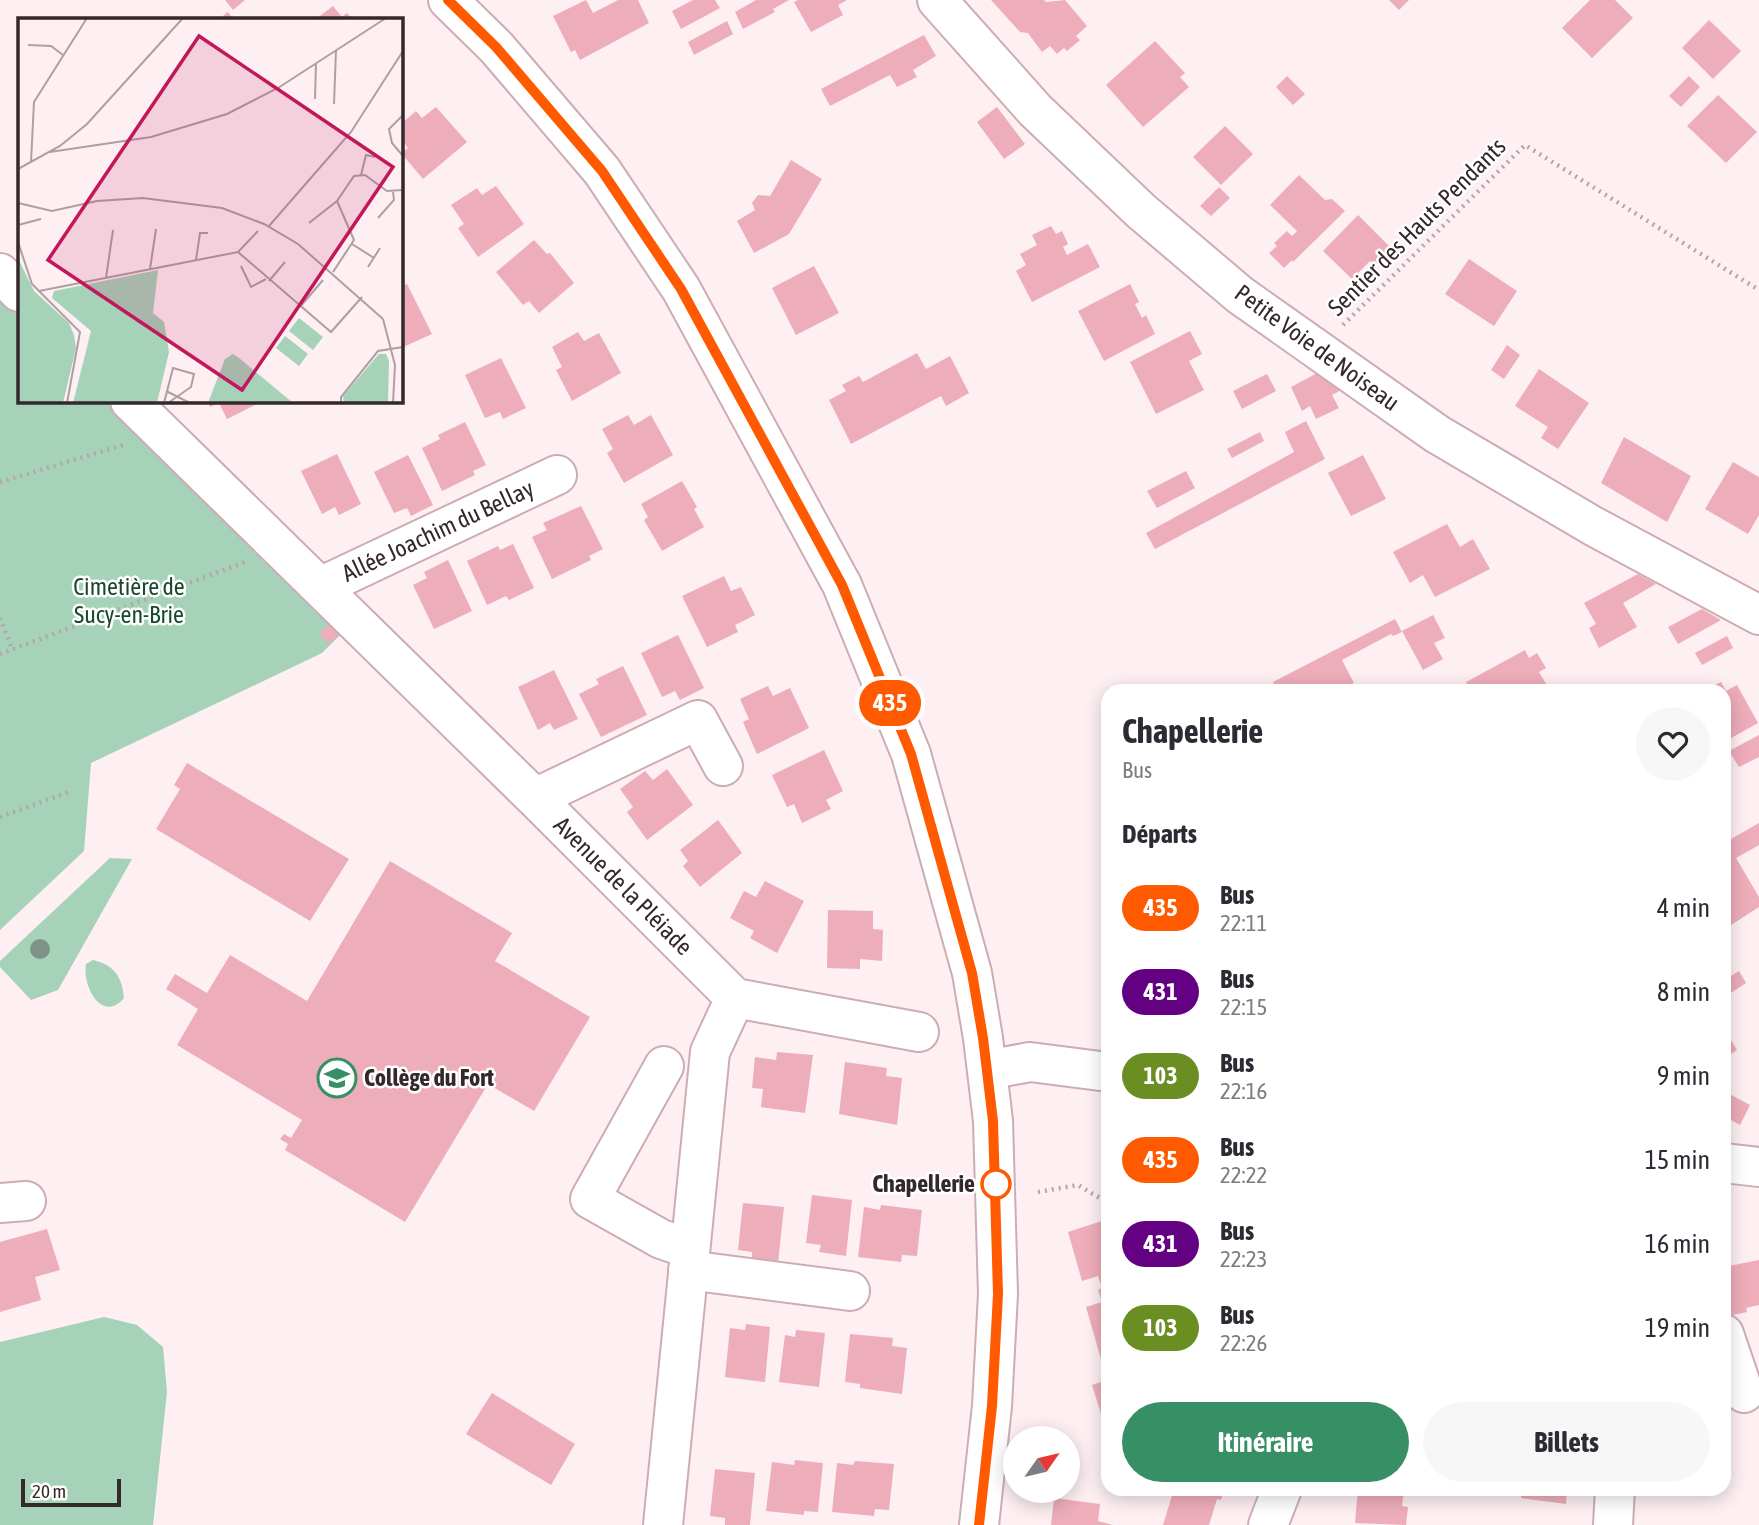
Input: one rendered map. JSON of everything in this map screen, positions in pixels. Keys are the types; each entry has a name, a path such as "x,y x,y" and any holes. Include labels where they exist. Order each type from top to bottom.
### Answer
{"street":[{"path":"448,0 496,47 602,171 681,289 842,585 911,754 972,973 987,1070 993,1133 998,1294 992,1406 979,1525"},
{"name":"Petite Voie de Noiseau","path":"937,0 1035,110 1141,211 1240,295 1449,441 1593,526 1759,615"},
{"path":"0,273 18,291"},
{"name":"Avenue de la Pléiade","path":"131,402 735,998"},
{"name":"Allée Joachim du Bellay","path":"320,587 557,475"},
{"path":"535,798 698,720 723,766"},
{"path":"663,1525 710,1052 735,998 919,1032"},
{"path":"987,1070 1030,1062 1101,1071"},
{"path":"664,1066 590,1199 661,1239 690,1260 850,1291"},
{"path":"1731,1164 1759,1167"},
{"path":"1731,1353 1744,1393"},
{"path":"1268,1525 1279,1496"},
{"path":"1613,1525 1615,1496"}],"path":[{"name":"Sentier des Hauts Pendants","path":"1318,350 1525,145 1759,290"},
{"path":"0,482 129,443"},
{"path":"0,654 258,558"},
{"path":"0,618 12,649"},
{"path":"0,817 72,791"},
{"path":"1038,1192 1078,1185 1101,1199"}],"green space":[{"name":"Cimetière de Sucy-en-Brie","path":"0,294 18,311 18,402 111,402 346,629 322,653 91,763 84,851 0,930"},
{"path":"110,858 132,859 58,990 31,1000 0,967 0,961"},
{"path":"93,960 112,968 119,978 124,998 116,1005 108,1007 101,1004 90,991 86,964"},
{"path":"104,1317 137,1325 163,1347 167,1392 153,1525 0,1525 0,1342"}],"building":[{"path":"225,0 245,0 233,10"},
{"path":"586,0 593,13 618,0 638,0 649,23 580,60 575,50 571,52 553,16"},
{"path":"693,0 715,0 720,8 681,29 672,11"},
{"path":"756,0 789,0 773,9 775,12 743,29 735,12"},
{"path":"847,0 838,5 843,15 811,32 794,2"},
{"path":"991,0 1065,0 1087,26 1076,36 1080,40 1067,51 1064,48 1057,54 1050,46 1042,52 1028,33 1020,32"},
{"path":"1389,0 1409,0 1399,10"},
{"path":"1590,0 1615,0 1633,18 1592,58 1562,28"},
{"path":"333,6 342,17 347,13 351,18 317,18"},
{"path":"228,12 232,18 220,18"},
{"path":"1709,20 1741,51 1713,79 1682,48"},
{"path":"727,21 733,34 694,55 688,42"},
{"path":"924,35 936,56 913,70 917,77 897,87 890,75 830,106 821,89"},
{"path":"1155,41 1185,73 1180,77 1189,87 1143,127 1106,85"},
{"path":"1287,76 1305,94 1293,105 1276,87"},
{"path":"1689,76 1700,87 1681,107 1669,96"},
{"path":"1718,95 1757,132 1726,163 1687,126"},
{"path":"436,107 467,142 423,179 402,154 408,148 402,140 402,123 416,111 422,118"},
{"path":"997,107 1025,144 1004,159 977,122"},
{"path":"1225,126 1253,154 1221,185 1193,157"},
{"path":"791,160 822,179 789,234 754,253 737,221 755,210 752,203 758,195 770,196"},
{"path":"1299,175 1325,200 1332,199 1345,211 1284,268 1269,253 1277,246 1274,243 1287,231 1292,236 1297,231 1270,205"},
{"path":"496,186 524,224 478,257 458,228 464,224 451,205 477,188 482,195"},
{"path":"1219,187 1230,198 1211,216 1200,206"},
{"path":"1358,215 1392,249 1375,266 1370,261 1352,279 1323,251"},
{"path":"1051,226 1056,234 1062,231 1068,244 1063,247 1067,255 1088,244 1100,267 1032,302 1016,271 1026,265 1020,254 1037,245 1032,235"},
{"path":"534,240 547,254 550,253 574,283 539,313 529,301 523,305 496,272"},
{"path":"1469,259 1517,291 1494,326 1445,294"},
{"path":"814,266 839,313 796,335 772,288"},
{"path":"407,284 432,334 402,348 402,286"},
{"path":"1130,284 1139,302 1135,304 1142,318 1146,315 1155,334 1104,361 1078,311"},
{"path":"1190,331 1202,354 1189,361 1204,390 1156,414 1130,362"},
{"path":"578,332 584,341 599,333 621,373 572,401 556,370 562,367 552,347"},
{"path":"1507,345 1520,355 1504,379 1491,370"},
{"path":"917,353 926,369 950,356 969,393 946,406 941,396 851,444 829,400 846,391 842,385 859,376 863,382"},
{"path":"501,358 526,408 503,419 500,412 485,418 465,375"},
{"path":"1539,369 1589,403 1558,449 1541,438 1548,427 1515,406"},
{"path":"1319,372 1343,389 1332,395 1339,408 1316,419 1310,406 1302,411 1291,387"},
{"path":"1267,374 1276,391 1242,409 1233,391"},
{"path":"208,402 261,402 227,419 219,403 210,407"},
{"path":"628,415 634,425 651,415 673,455 624,483 607,453 613,449 602,429"},
{"path":"1306,421 1325,459 1155,549 1146,533 1294,452 1285,432"},
{"path":"465,422 486,465 473,471 475,475 442,491 422,448 440,439 438,435"},
{"path":"1260,432 1264,441 1232,458 1227,449"},
{"path":"1624,437 1691,476 1667,522 1601,483"},
{"path":"337,454 361,504 339,515 335,507 322,514 301,471"},
{"path":"408,455 433,505 411,516 407,508 394,513 374,472"},
{"path":"1363,455 1386,499 1351,516 1328,473"},
{"path":"1733,462 1759,477 1759,515 1748,534 1705,509"},
{"path":"1186,471 1195,488 1157,508 1147,491"},
{"path":"682,481 697,507 694,509 704,527 662,551 644,520 648,517 641,504"},
{"path":"581,506 603,549 589,556 591,560 552,579 532,537 547,530 543,523"},
{"path":"1447,524 1460,547 1473,539 1490,569 1435,597 1423,575 1410,583 1393,552"},
{"path":"513,544 534,588 509,600 506,596 487,605 467,561 498,546 500,550"},
{"path":"448,560 472,611 434,629 413,585 427,578 424,572"},
{"path":"1638,574 1656,584 1623,603 1637,627 1599,648 1589,628 1596,624 1584,603"},
{"path":"724,576 731,591 741,587 755,615 735,625 738,632 707,647 682,596"},
{"path":"1702,609 1721,620 1678,644 1668,627"},
{"path":"1433,615 1445,638 1434,643 1443,659 1423,670 1402,631"},
{"path":"1395,619 1402,632 1393,636 1391,634 1342,660 1354,683 1352,684 1273,682"},
{"path":"332,621 343,632 328,644 319,634"},
{"path":"678,635 704,688 680,700 675,691 662,697 641,653"},
{"path":"1727,636 1733,648 1702,665 1695,653"},
{"path":"1525,650 1529,658 1537,653 1546,668 1539,672 1546,684 1466,682"},
{"path":"623,666 647,715 601,737 579,694 599,684 596,679"},
{"path":"554,670 578,719 554,730 550,723 538,730 518,687"},
{"path":"1737,685 1758,723 1731,738 1731,688"},
{"path":"768,686 773,696 790,688 809,728 757,754 743,722 749,719 740,699"},
{"path":"1759,735 1759,757 1739,767 1731,750"},
{"path":"824,750 843,791 826,800 831,809 802,823 794,804 787,807 772,775"},
{"path":"187,763 349,859 310,921 156,829 180,789 174,785"},
{"path":"667,769 693,805 647,840 627,812 633,807 620,789 645,771 653,780"},
{"path":"718,820 742,853 700,887 683,866 688,861 680,850"},
{"path":"1759,823 1759,845 1736,858 1759,897 1759,907 1731,925 1731,839"},
{"path":"390,861 512,933 495,961 590,1017 534,1111 488,1084 405,1222 285,1150 288,1144 280,1139 284,1134 291,1138 302,1120 177,1045 198,1009 166,989 175,974 207,993 230,955 307,1001"},
{"path":"765,881 804,901 777,953 750,938 754,931 730,918 744,891 756,897"},
{"path":"828,910 873,911 873,929 883,930 882,961 860,959 860,969 827,968"},
{"path":"1739,971 1746,983 1731,993 1731,976"},
{"path":"1731,1040 1737,1050 1731,1054"},
{"path":"777,1052 813,1055 805,1113 761,1107 763,1089 752,1088 755,1057 776,1060"},
{"path":"845,1062 887,1068 886,1076 902,1078 897,1125 839,1114"},
{"path":"1731,1095 1750,1105 1740,1125 1731,1120"},
{"path":"812,1195 852,1200 846,1256 819,1252 821,1245 806,1243"},
{"path":"743,1203 784,1207 778,1263 752,1260 752,1252 738,1250"},
{"path":"881,1205 922,1210 917,1256 902,1255 901,1262 858,1257 864,1207 880,1210"},
{"path":"1101,1221 1101,1285 1098,1276 1082,1281 1068,1232"},
{"path":"47,1229 60,1270 35,1277 41,1300 0,1312 0,1242"},
{"path":"1759,1260 1759,1305 1746,1308 1747,1312 1731,1315 1731,1266"},
{"path":"1101,1302 1101,1359 1086,1307"},
{"path":"746,1324 770,1327 765,1382 725,1377 730,1328 745,1330"},
{"path":"796,1330 825,1333 819,1387 779,1382 785,1335 795,1337"},
{"path":"850,1334 893,1338 892,1346 907,1348 902,1394 860,1388 860,1384 845,1382"},
{"path":"1101,1382 1101,1414 1092,1385"},
{"path":"492,1393 575,1444 551,1485 466,1434"},
{"path":"795,1460 823,1463 818,1512 804,1511 804,1515 766,1511 772,1462 794,1465"},
{"path":"855,1461 894,1464 889,1510 875,1509 874,1516 832,1512 837,1463 853,1465"},
{"path":"715,1469 755,1473 750,1525 725,1525 725,1518 710,1516"},
{"path":"1172,1496 1222,1496 1221,1500 1217,1499 1209,1525 1163,1525"},
{"path":"1357,1496 1403,1496 1402,1506 1408,1507 1406,1525 1355,1523"},
{"path":"1521,1496 1567,1496 1566,1504"},
{"path":"1080,1501 1100,1504 1098,1521 1113,1525 1051,1525 1053,1503"}],"bus line":[{"name":"435","path":"448,0 496,47 602,171 681,289 842,585 911,754 972,973 993,1121 998,1294 992,1406 979,1525"}],"place":[{"name":"Collège du Fort","path":"337,1078"},
{"name":"Chapellerie","path":"996,1184"}]}
